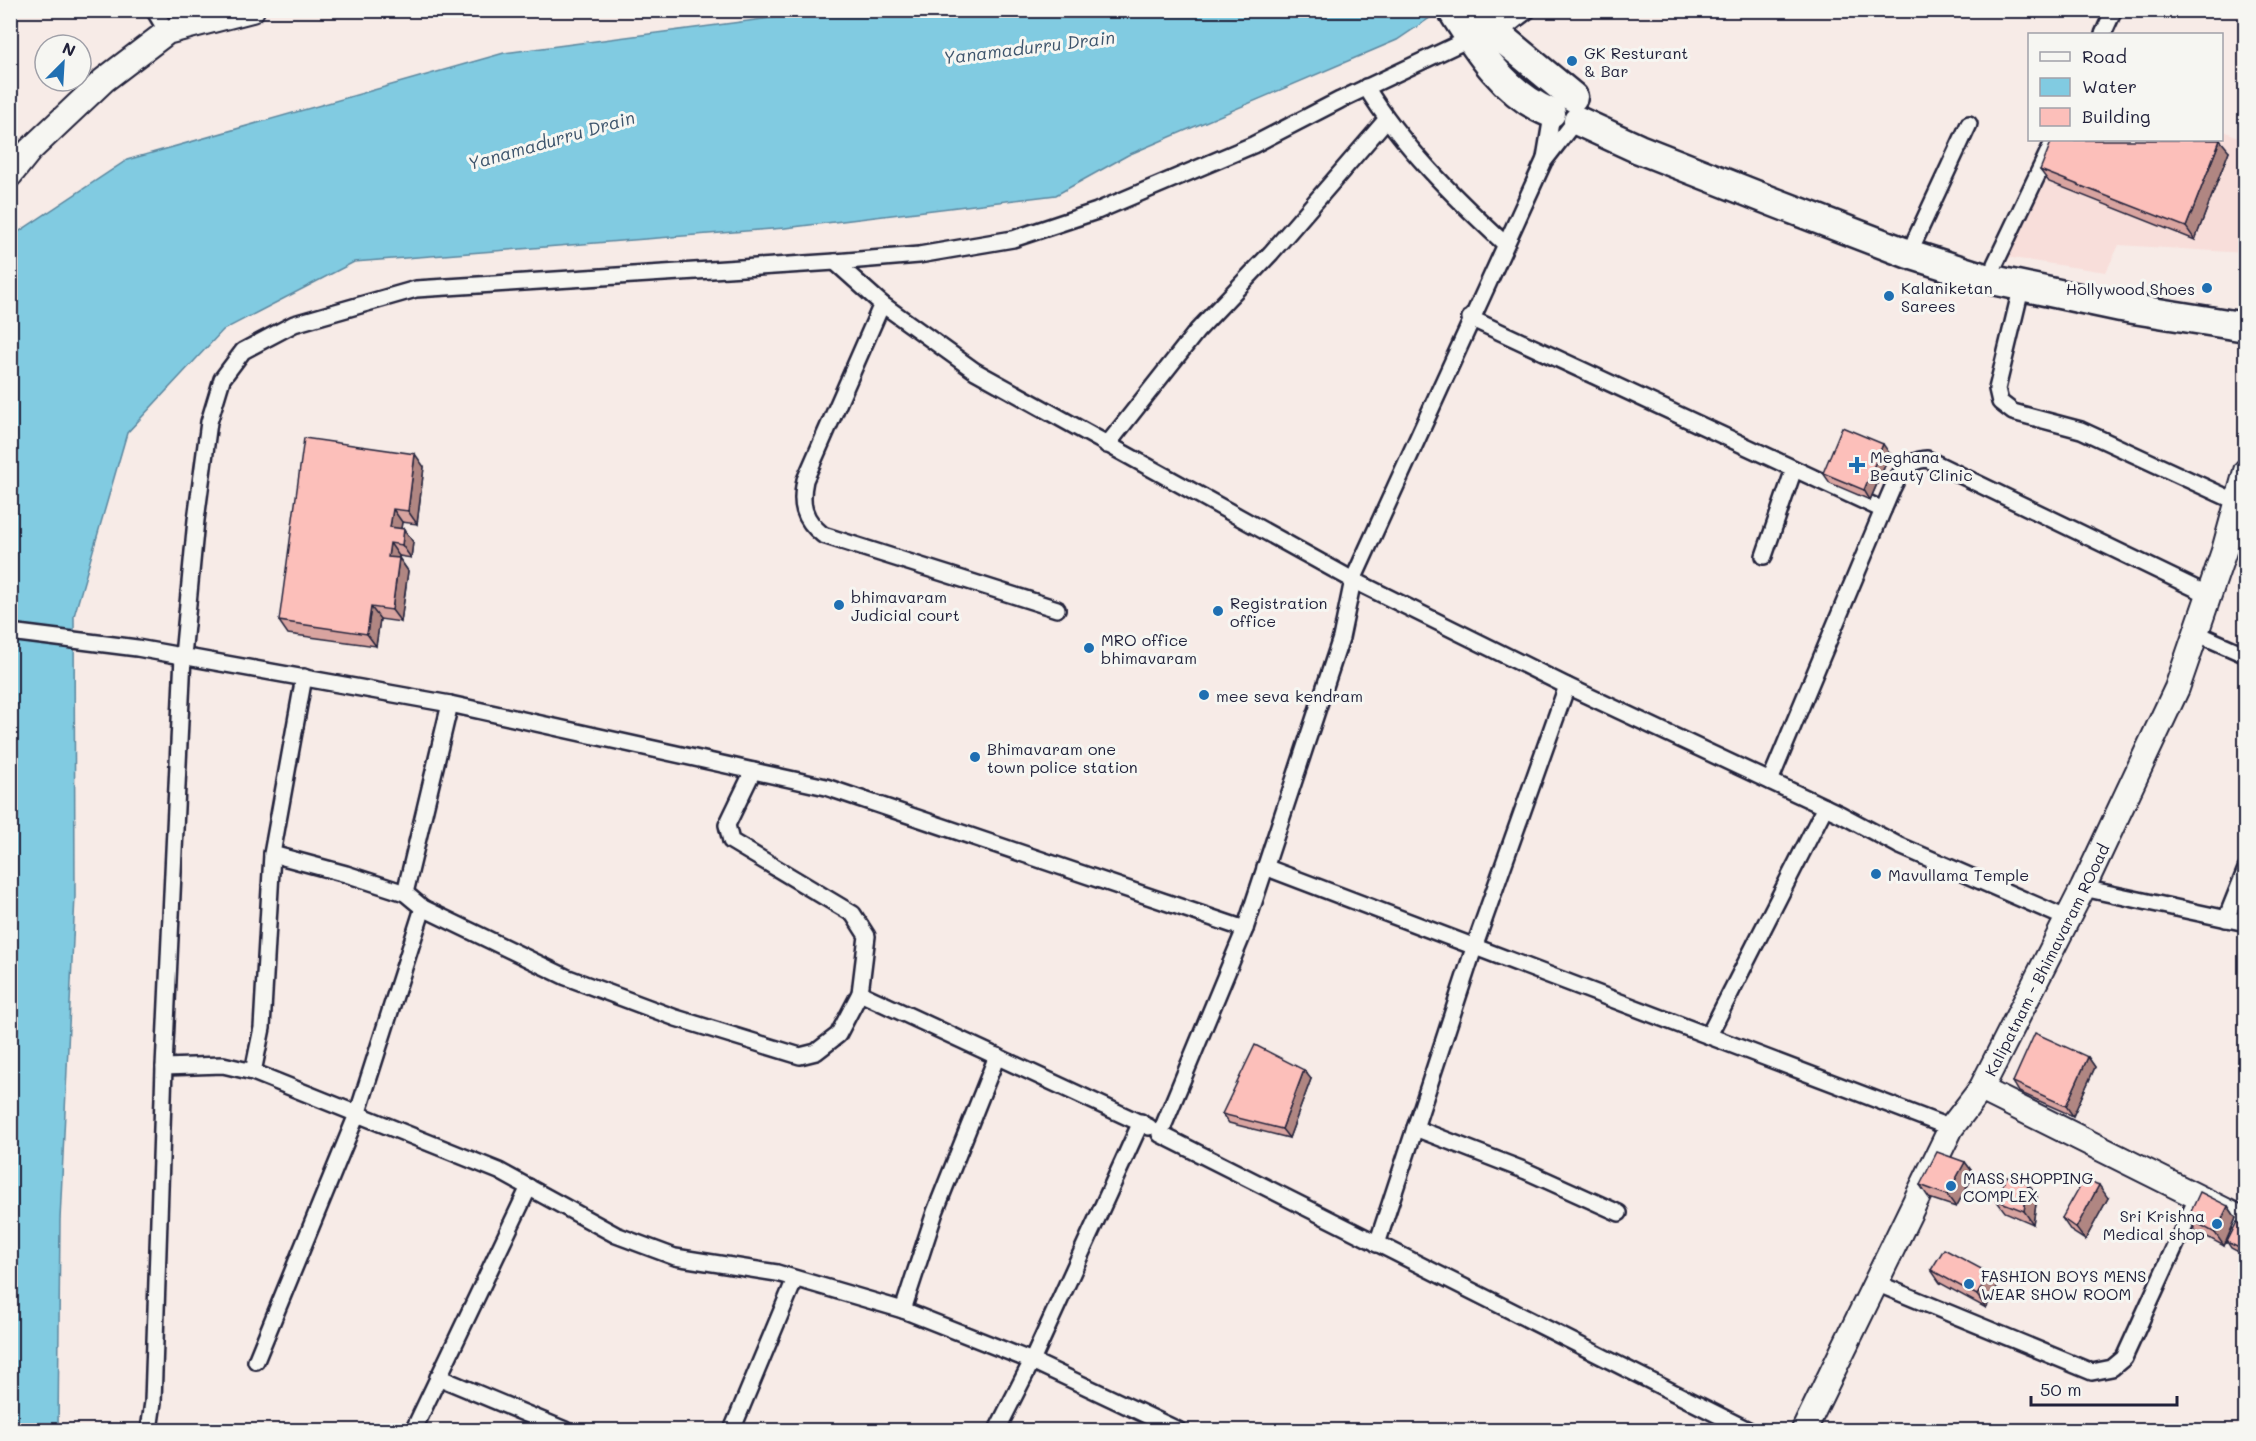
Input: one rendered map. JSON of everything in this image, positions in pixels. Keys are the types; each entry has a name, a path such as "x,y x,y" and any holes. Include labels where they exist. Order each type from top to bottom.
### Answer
{"highway":[{"path":"1475,23 1546,75 1562,111"},
{"path":"1475,23 1500,78 1562,111 1678,147 1915,240 1995,264 2097,288 2246,309"},
{"path":"1622,131 1908,254 1988,279 2121,307 2246,327"}],"main road":[{"path":"10,175 30,150 104,80 167,32 252,10"},
{"name":"Kalipatnam - Bhimavaram ROoad","path":"1804,1431 1951,1128 1981,1089 2068,919 2177,688 2224,551 2246,471"},
{"path":"1981,1089 2246,1221"}],"street":[{"path":"154,10 167,32"},
{"path":"148,1431 153,1402 164,1067 183,656 196,520 209,422 222,379 243,351 294,324 416,289 919,255 1013,239 1097,212 1253,145 1366,87 1475,23 1528,10"},
{"path":"2103,33 2114,10"},
{"path":"1366,87 1386,120 1474,215 1505,244"},
{"path":"1160,1134 1245,929 1341,638 1353,580 1470,318 1544,161 1562,111"},
{"path":"1544,161 1562,111"},
{"path":"1107,445 1197,331 1271,253 1386,120"},
{"path":"1915,240 1969,124"},
{"path":"1995,264 2054,141"},
{"path":"835,262 882,304 975,371 1353,580 1567,686 1825,807 1898,845 2068,919"},
{"path":"2022,285 1998,389 2000,402 2013,412 2081,430 2237,502"},
{"path":"882,304 806,480 802,496 810,525 823,535 1057,609"},
{"path":"1470,318 1883,510"},
{"path":"1770,781 1883,510 1905,466 1915,460 1927,459 2209,595"},
{"path":"1764,556 1794,469"},
{"path":"10,632 137,648 450,704 826,788 1245,929"},
{"path":"2196,633 2246,655"},
{"path":"253,1072 262,1028 272,854 304,677"},
{"path":"1377,1245 1474,945 1567,686"},
{"path":"405,893 450,704"},
{"path":"272,854 405,893 423,909 566,977 676,1018 800,1056 816,1052 838,1035 860,993 867,936 853,914 731,841 728,825 753,771"},
{"path":"1709,1035 1825,807"},
{"path":"1265,867 1951,1128"},
{"path":"2226,919 2246,869"},
{"path":"2083,888 2246,923"},
{"path":"256,1361 358,1112 423,909"},
{"path":"860,993 1141,1122 1160,1134 1377,1245 1748,1431"},
{"path":"903,1310 934,1212 997,1056"},
{"path":"164,1067 223,1065 253,1072 358,1112 499,1171 616,1235 675,1257 795,1279 903,1310 1032,1361 1178,1431"},
{"path":"997,1431 1032,1361 1141,1122"},
{"path":"1415,1128 1526,1171 1619,1213"},
{"path":"414,1429 529,1187"},
{"path":"1876,1283 2092,1372 2112,1368 2124,1358 2197,1198"},
{"path":"732,1431 795,1279"},
{"path":"438,1377 565,1431"}],"shaded area":[{"path":"2223,130 2245,140 2245,253 2119,245 2106,272 2005,257 2061,141 2223,141"}],"water":[{"name":"Yanamadurru Drain","path":"832,10 1440,11 1397,40 1128,155 1056,195 785,228 354,262 223,330 127,433 74,616 75,896 60,1220 58,1430 11,1430 11,237 127,160 504,53"}],"building":[{"path":"2052,141 2220,141 2186,227 2040,170"},
{"path":"1842,427 1883,444 1864,490 1823,473"},
{"path":"304,438 415,454 408,511 393,509 390,527 404,529 402,545 390,543 388,557 399,558 392,610 371,607 367,634 279,621"},
{"path":"2035,1033 2088,1057 2066,1106 2013,1082"},
{"path":"1255,1045 1304,1070 1282,1129 1222,1114"},
{"path":"1937,1152 1965,1162 1947,1195 1920,1185"},
{"path":"2007,1176 2028,1184 2024,1211 1996,1200"},
{"path":"2084,1179 2099,1185 2076,1228 2062,1218"},
{"path":"2200,1192 2228,1206 2215,1233 2188,1218"},
{"path":"2237,1222 2246,1227 2245,1251 2227,1242"},
{"path":"1944,1249 1989,1273 1977,1295 1931,1270"}],"place":[{"name":"GK Resturant & Bar","path":"1572,61"},
{"name":"Hollywood Shoes","path":"2207,288"},
{"name":"Kalaniketan Sarees","path":"1889,296"},
{"name":"Meghana Beauty Clinic","path":"1857,465"},
{"name":"bhimavaram Judicial court","path":"839,605"},
{"name":"Registration office","path":"1218,611"},
{"name":"MRO office bhimavaram","path":"1089,648"},
{"name":"mee seva kendram","path":"1204,695"},
{"name":"Bhimavaram one town police station","path":"975,757"},
{"name":"Mavullama Temple","path":"1876,874"},
{"name":"MASS SHOPPING COMPLEX","path":"1951,1186"},
{"name":"Sri Krishna Medical shop","path":"2217,1224"},
{"name":"FASHION BOYS MENS WEAR SHOW ROOM","path":"1969,1284"}]}
